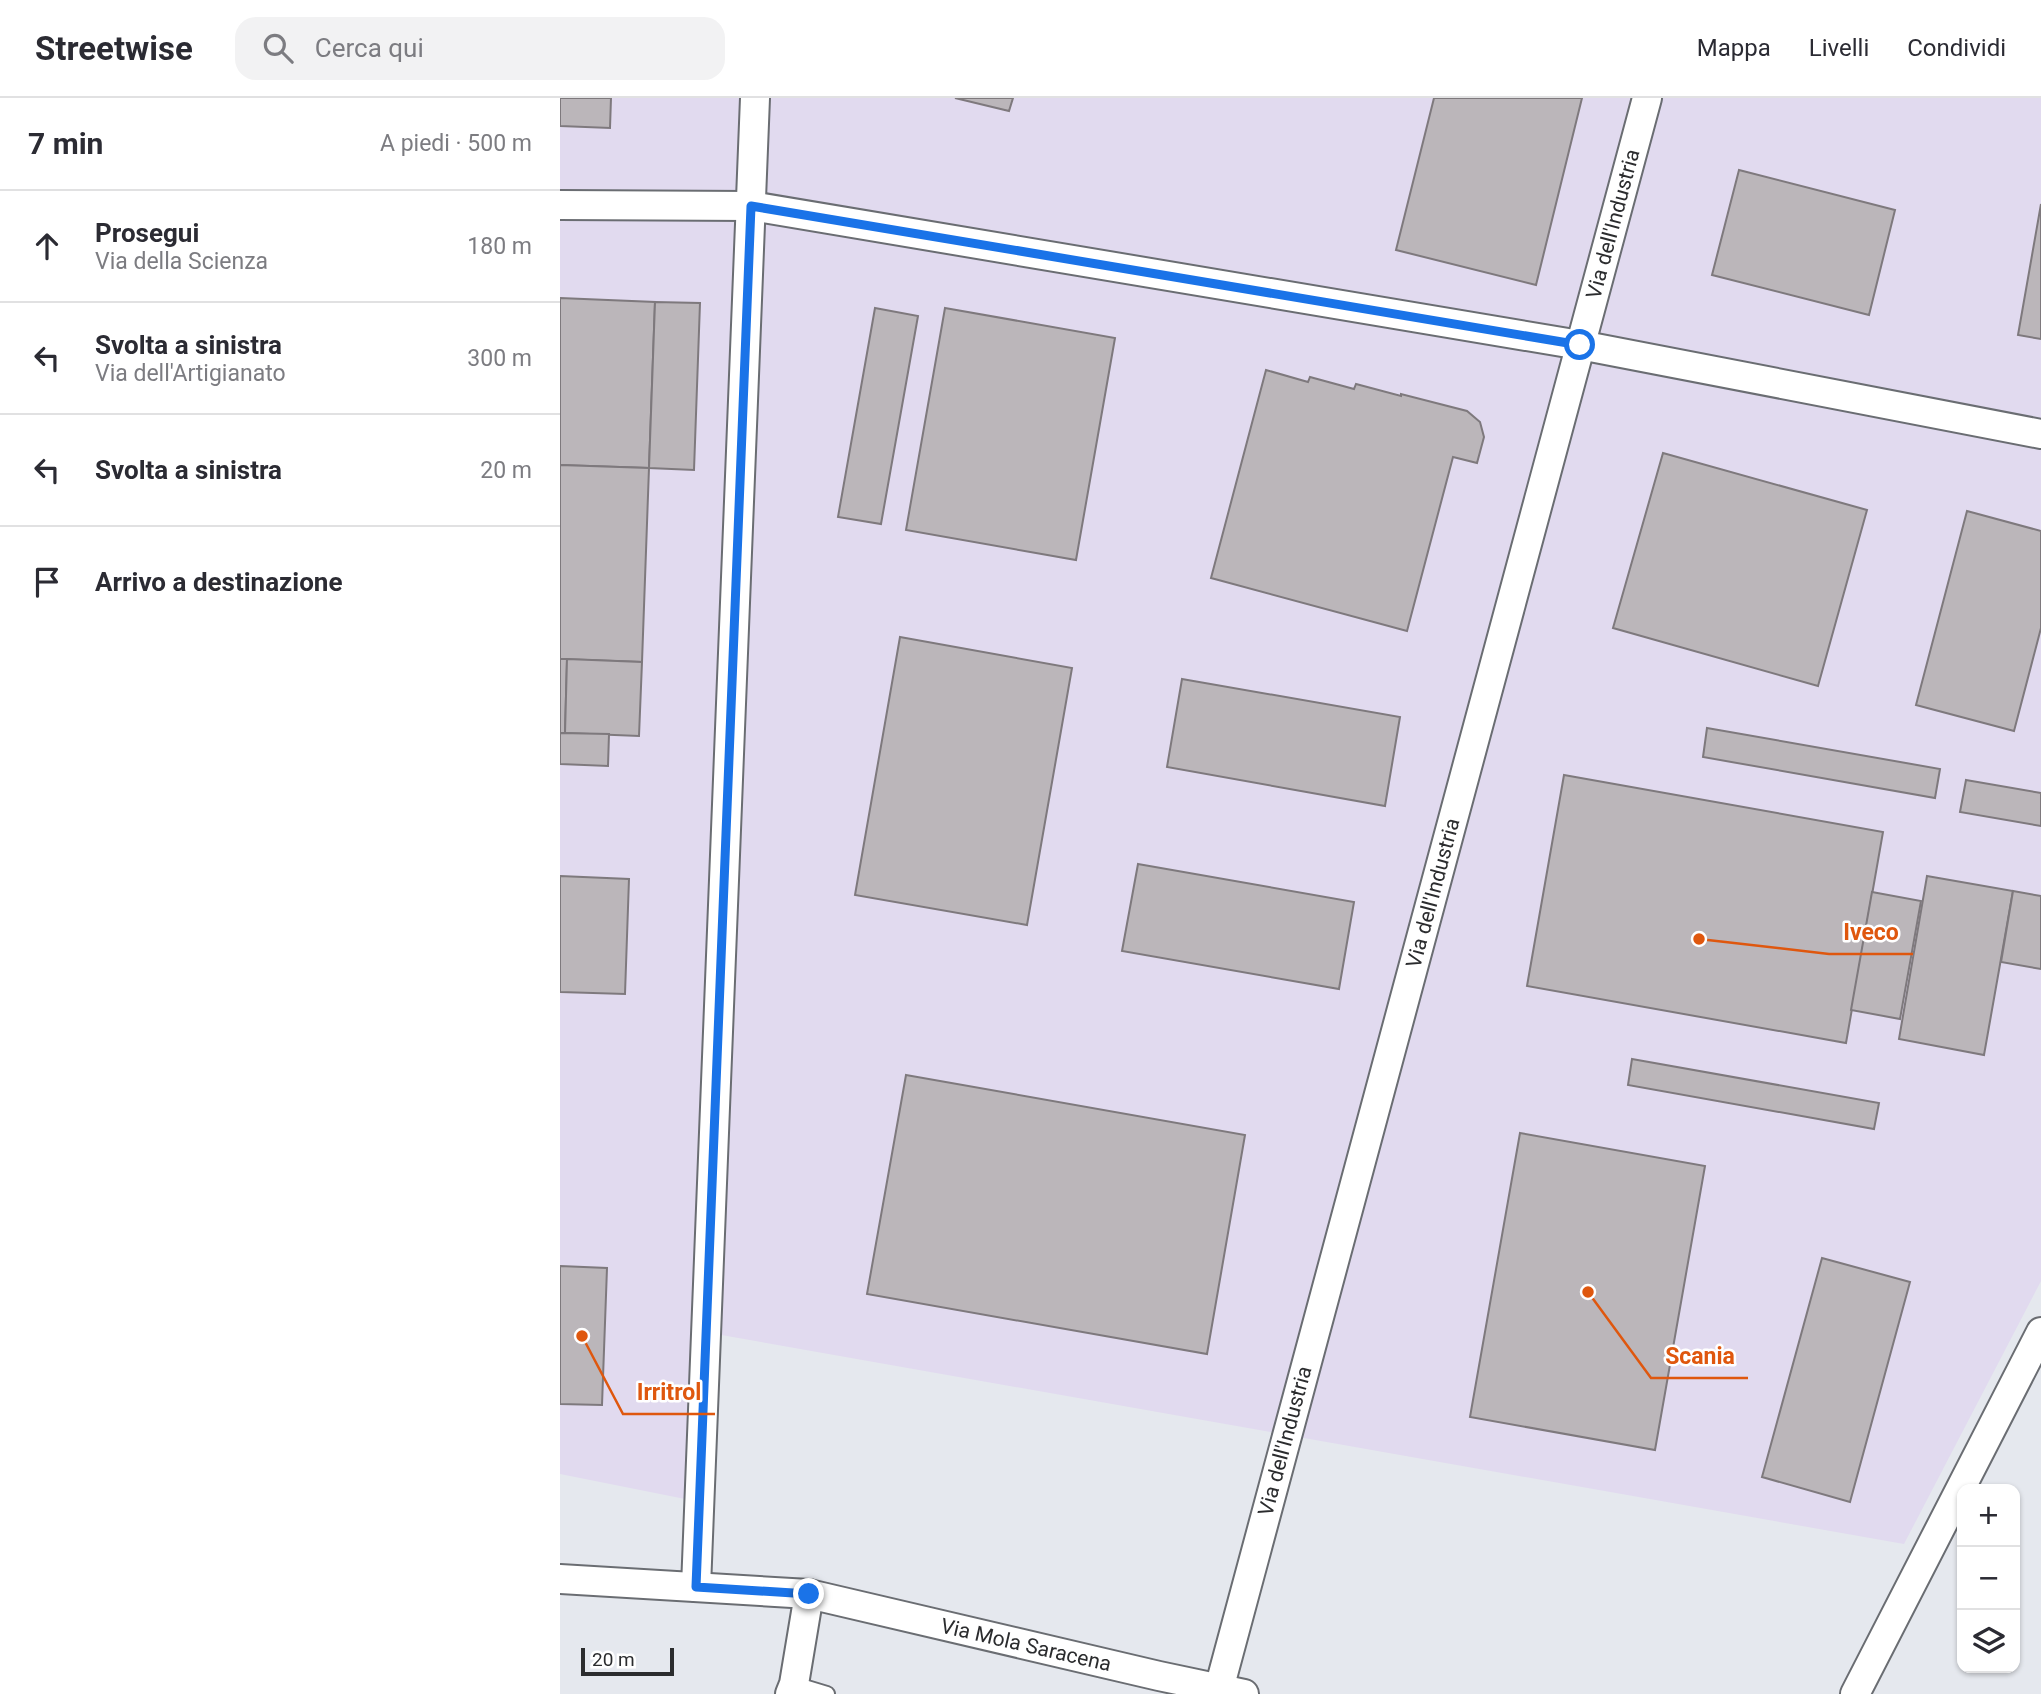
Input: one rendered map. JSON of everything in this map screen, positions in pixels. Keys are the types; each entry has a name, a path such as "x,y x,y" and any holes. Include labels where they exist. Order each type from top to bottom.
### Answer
{"street":[{"path":"696,1587 755,98"},
{"name":"Via dell'Industria","path":"1231,1691 1580,345 1647,98"},
{"path":"560,205 751,206 1580,345 2041,434"},
{"path":"1855,1694 2041,1332"},
{"name":"Via Mola Saracena","path":"560,1578 809,1594 1162,1685 1231,1691"},
{"path":"792,1689 809,1594"}],"lane":[{"path":"792,1689 827,1694"}],"shaded area":[{"path":"560,98 2041,98 2041,1281 1904,1544 693,1330 685,1499 560,1474"}],"building":[{"path":"560,98 611,98 610,128 560,126"},
{"path":"955,98 1013,98 1009,111"},
{"path":"1434,98 1582,98 1536,285 1396,250"},
{"path":"1739,170 1895,210 1869,315 1712,275"},
{"path":"2041,204 2041,339 2018,335"},
{"path":"560,298 655,302 649,468 560,465"},
{"path":"655,302 700,303 694,470 649,468"},
{"path":"875,308 918,316 881,524 838,517"},
{"path":"945,308 1115,338 1076,560 906,530"},
{"path":"1266,370 1308,382 1310,377 1354,389 1356,384 1401,394 1467,411 1480,422 1484,437 1477,463 1453,457 1407,631 1211,578"},
{"path":"1663,453 1867,510 1818,686 1613,628"},
{"path":"560,465 649,468 642,662 560,659"},
{"path":"1967,511 2041,531 2041,628 2014,731 1916,705"},
{"path":"900,637 1072,668 1027,925 855,895"},
{"path":"560,659 567,659 565,733 560,733"},
{"path":"567,659 642,662 639,736 565,733"},
{"path":"1182,679 1400,717 1385,806 1167,767"},
{"path":"1707,728 1940,769 1935,798 1703,757"},
{"path":"560,733 609,734 608,766 560,764"},
{"path":"1564,775 1883,832 1846,1043 1527,986"},
{"path":"1966,780 2041,793 2041,826 1960,812"},
{"path":"1138,864 1354,902 1339,989 1122,951"},
{"path":"560,876 629,879 625,994 560,992"},
{"path":"1927,876 2013,891 1984,1055 1899,1039"},
{"path":"2013,891 2041,896 2041,969 2001,962"},
{"path":"1872,892 1921,901 1900,1019 1851,1010"},
{"path":"1632,1059 1879,1103 1874,1129 1628,1085"},
{"path":"906,1075 1245,1135 1207,1354 867,1294"},
{"path":"1520,1133 1705,1166 1655,1450 1470,1417"},
{"path":"1822,1258 1910,1282 1850,1502 1762,1477"},
{"path":"560,1266 607,1268 602,1405 560,1404"}],"place":[{"name":"Iveco","path":"1699,939"},
{"name":"Scania","path":"1588,1292"},
{"name":"Irritrol","path":"582,1336"}],"route":[{"path":"809,1594 696,1587 751,206 1580,345"}]}
